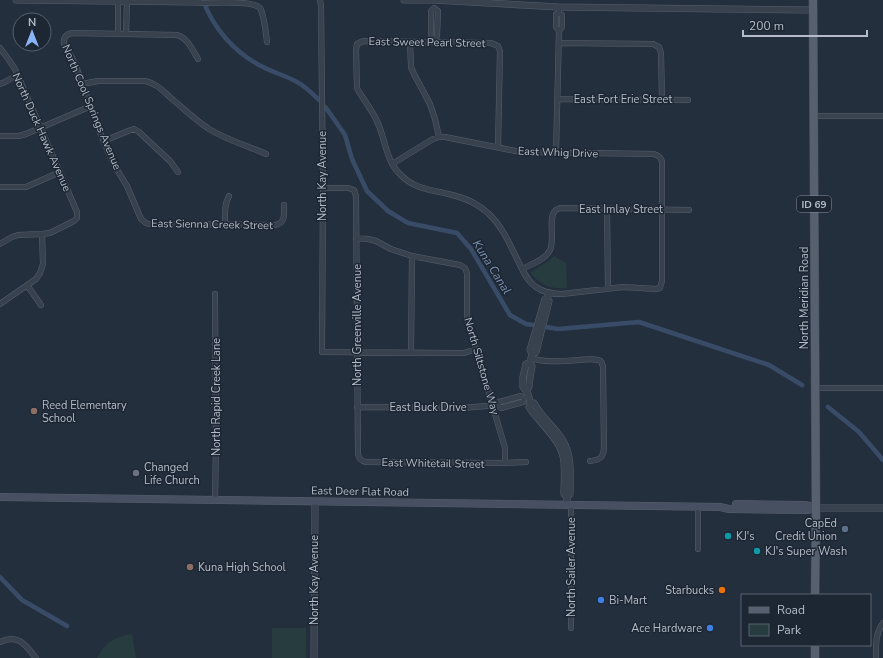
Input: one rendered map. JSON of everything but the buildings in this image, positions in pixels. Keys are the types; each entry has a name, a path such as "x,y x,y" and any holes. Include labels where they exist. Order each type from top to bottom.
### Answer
{"main road":[{"name":"North Meridian Road","path":"813,0 816,508 815,594"},
{"name":"East Deer Flat Road","path":"0,497 215,501 698,506 729,509 807,510 816,508"},
{"path":"815,646 815,658"}],"street":[{"path":"16,0 202,3 249,2 254,3 260,8 267,42"},
{"name":"North Kay Avenue","path":"320,0 323,188 322,352 357,352"},
{"path":"404,0 434,0 559,10 813,10"},
{"path":"434,0 434,8 438,11 437,36 434,42"},
{"path":"118,1 118,33 173,34 181,36 188,41 198,59"},
{"path":"126,33 127,2"},
{"path":"556,153 559,31 556,27 556,14 559,10"},
{"name":"North Cool Springs Avenue","path":"118,33 67,34 64,44 75,63 113,163 127,186 143,221"},
{"name":"East Sweet Pearl Street","path":"392,164 388,156 377,120 371,109 358,92 357,88 356,50 358,44 363,41 491,42 498,46 500,51 498,147"},
{"path":"410,42 411,67 430,104 439,137 433,139 392,164 403,178 417,187 471,201 488,213 498,225 527,278 534,286 548,296 549,301 536,352 531,358 532,366 529,387 526,389 528,399 534,403 537,409 560,436 567,448 570,462 570,494 567,496 569,505"},
{"path":"559,43 653,44 660,47 662,99"},
{"name":"North Duck Hawk Avenue","path":"0,48 9,60 17,75 77,212 77,218 74,221 50,233 42,234"},
{"path":"0,84 17,75"},
{"path":"82,84 98,81 151,82 200,123 211,130 266,154"},
{"name":"East Fort Erie Street","path":"558,99 688,100"},
{"path":"0,136 19,136 26,134 91,106"},
{"path":"814,116 883,116"},
{"path":"104,142 128,131 134,130 139,132 170,161 178,172"},
{"name":"East Whig Drive","path":"439,137 521,152 654,154 660,157 662,162 662,209"},
{"path":"0,187 26,187 60,172"},
{"name":"North Greenville Avenue","path":"323,188 348,188 354,190 356,196 357,407 358,454 360,460"},
{"path":"225,225 226,201 230,196"},
{"name":"East Sienna Creek Street","path":"143,221 149,224 275,225 283,221 284,205"},
{"name":"East Imlay Street","path":"522,269 543,259 548,254 552,243 552,216 554,211 560,208 689,210"},
{"path":"607,209 608,288"},
{"path":"548,296 608,288 660,288 662,281 662,209"},
{"path":"0,244 18,235 42,234 43,269 36,278 0,304"},
{"path":"356,238 376,241 391,249 412,256 411,353"},
{"name":"North Siltstone Way","path":"412,256 460,265 465,268 467,273 467,318 496,406 505,448 505,463"},
{"path":"27,285 41,305"},
{"name":"North Rapid Creek Lane","path":"215,294 215,501"},
{"path":"357,352 460,353 476,349"},
{"path":"531,358 544,361 594,359 601,361 603,367 604,448 601,457 597,460 590,461"},
{"path":"815,388 883,388"},
{"name":"East Buck Drive","path":"357,407 462,408 496,406 499,402 521,396 528,399"},
{"name":"East Whitetail Street","path":"360,460 366,462 526,462"},
{"name":"North Kay Avenue","path":"314,502 314,658"},
{"name":"North Sailer Avenue","path":"569,505 571,628"},
{"path":"698,506 698,549"},
{"name":"East Deer Flat Road","path":"816,508 883,508"},
{"path":"876,658 876,640 879,629 883,623"},
{"path":"0,642 9,639 18,640 24,643 36,658"}],"green space":[{"path":"554,256 566,263 567,288 546,286 538,281 531,273"},
{"path":"272,628 306,628 306,658 272,658"},
{"path":"132,634 136,658 97,658 103,648 111,641 121,636"}],"waterway":[{"name":"Kuna Canal","path":"203,0 212,20 233,46 242,54 261,66 298,83 308,89 319,100"},
{"name":"Kuna Canal","path":"325,107 345,135 352,159 367,191 388,211 408,223 457,233 471,249 510,315 526,324 533,325"},
{"name":"Kuna Canal","path":"546,327 558,329 639,322 769,365 802,385"},
{"name":"Kuna Canal","path":"828,407 859,432 883,460"},
{"path":"0,577 22,600 67,626"}],"place":[{"name":"Reed Elementary School","path":"34,411"},
{"name":"Changed Life Church","path":"136,473"},
{"name":"CapEd Credit Union","path":"845,529"},
{"name":"KJ's","path":"728,536"},
{"name":"KJ's Super Wash","path":"757,551"},
{"name":"Kuna High School","path":"190,567"},
{"name":"Starbucks","path":"722,590"},
{"name":"Bi-Mart","path":"601,600"},
{"name":"Ace Hardware","path":"710,628"}]}
